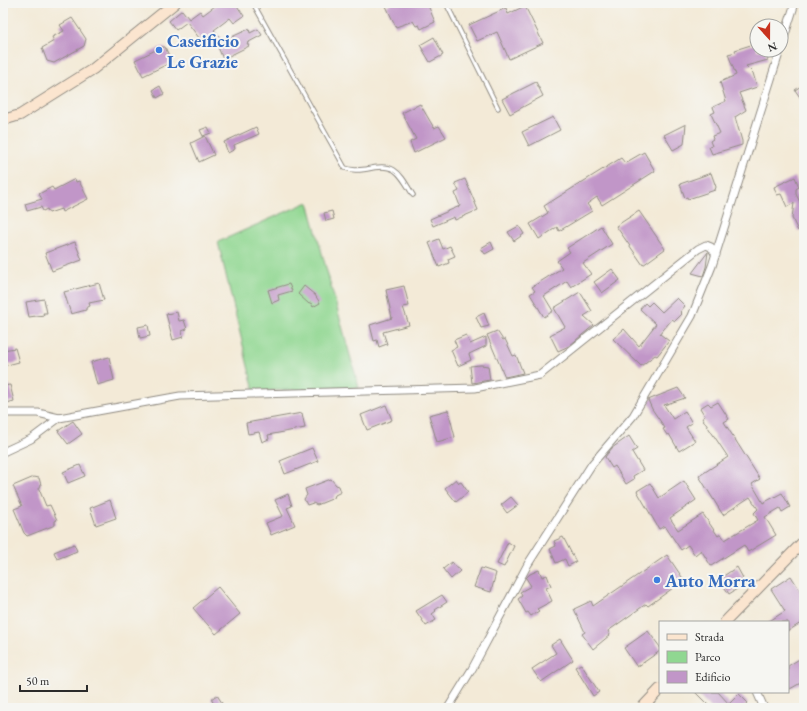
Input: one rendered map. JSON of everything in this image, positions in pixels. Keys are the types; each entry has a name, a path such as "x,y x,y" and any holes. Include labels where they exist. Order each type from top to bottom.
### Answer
{"street":[{"path":"3,120 20,115 92,69 175,3"},
{"path":"448,708 472,669 528,564 592,464 633,416 692,316 716,255 795,3"},
{"path":"3,414 38,413 59,418 180,396 475,388 540,375 698,249 706,245 716,255"},
{"path":"3,452 31,439 59,418"},
{"path":"726,621 804,540"},
{"path":"642,708 659,690"},
{"path":"758,693 764,708"}],"lane":[{"path":"253,3 345,168 352,170 381,165 389,166 402,176 413,195"},
{"path":"446,3 498,108"}],"green space":[{"path":"308,202 359,388 254,391 218,242"}],"building":[{"path":"219,3 235,3 244,16 234,23 230,18 214,30 223,41 249,29 250,33 258,29 262,35 247,43 249,46 223,59 215,40 206,47 187,22 176,30 169,21 182,10 189,19 200,11 203,15"},
{"path":"392,3 427,3 435,22 421,29 419,25 416,26 413,21 396,27 386,6"},
{"path":"525,6 543,43 509,59 497,32 477,41 469,25 506,8 508,14"},
{"path":"72,18 86,39 84,46 54,63 47,61 42,48 54,41 52,37 64,31 60,25"},
{"path":"434,37 443,55 430,62 420,45"},
{"path":"749,46 749,58 767,58 768,60 746,66 753,73 757,87 739,93 746,110 735,117 742,145 712,154 709,147 712,146 710,141 713,139 712,136 720,133 711,114 715,112 713,107 726,101 720,82 736,75 728,54 736,52 735,50"},
{"path":"165,47 172,62 143,76 135,60"},
{"path":"536,82 543,96 510,114 502,99"},
{"path":"804,84 804,103 795,90"},
{"path":"160,86 164,94 157,98 153,90"},
{"path":"420,104 434,128 439,126 446,137 414,153 410,142 416,139 402,113"},
{"path":"553,117 560,130 529,146 522,132"},
{"path":"686,124 684,144 673,150 664,135"},
{"path":"208,127 211,133 203,136 200,130"},
{"path":"256,127 259,134 234,145 235,149 228,153 224,142"},
{"path":"205,136 214,155 199,162 191,143"},
{"path":"644,152 655,171 602,205 597,197 587,204 592,211 559,231 557,227 539,239 530,224 548,213 544,206 621,158 625,163"},
{"path":"711,173 716,187 715,190 688,199 687,197 685,198 680,184"},
{"path":"795,177 799,187 796,189 796,194 804,211 804,228 798,231 792,218 794,203 787,207 781,194 777,195 774,187"},
{"path":"75,179 76,182 79,181 88,199 62,212 61,209 49,213 47,209 43,211 41,207 27,211 25,204 42,199 39,194 52,187 54,190"},
{"path":"465,179 478,210 455,220 454,217 433,226 430,219 460,206 455,193 459,191 455,183"},
{"path":"332,211 334,219 326,221 324,213"},
{"path":"639,211 665,249 643,265 616,226"},
{"path":"519,226 524,234 514,241 508,232"},
{"path":"601,226 612,244 583,263 591,274 571,287 567,281 544,296 553,311 544,317 530,294 535,291 532,287 562,268 557,261 570,252 567,248"},
{"path":"439,239 443,249 450,246 455,256 448,259 449,263 439,267 429,243"},
{"path":"75,242 82,260 52,271 45,253"},
{"path":"491,242 494,249 485,254 481,248"},
{"path":"708,252 703,276 692,273"},
{"path":"612,269 620,280 602,293 594,282"},
{"path":"99,283 104,300 89,303 90,306 86,308 86,310 71,314 64,292"},
{"path":"289,284 292,291 278,295 279,300 272,303 268,290"},
{"path":"304,286 315,295 320,303 313,307 311,303 309,304 298,294"},
{"path":"404,286 409,306 403,307 409,325 383,332 387,344 379,347 377,340 374,341 370,325 392,318 386,290"},
{"path":"580,292 592,311 584,316 594,325 569,346 558,351 550,335 565,327 554,308"},
{"path":"677,298 685,306 680,312 682,314 675,321 672,319 660,334 669,341 657,356 655,355 641,366 613,339 624,329 639,346 656,324 640,309 645,303 648,306 652,302 662,312"},
{"path":"44,299 47,313 43,313 44,315 29,317 26,302"},
{"path":"177,312 179,321 184,320 187,329 182,331 183,337 173,340 166,314"},
{"path":"484,313 489,326 481,328 476,317"},
{"path":"148,325 150,336 140,338 138,327"},
{"path":"497,331 503,340 505,339 513,356 516,355 523,373 505,377 487,335"},
{"path":"466,335 470,344 486,337 486,346 469,354 471,360 458,366 451,350 457,347 454,340"},
{"path":"15,348 19,362 3,366 3,350"},
{"path":"109,357 114,380 97,385 91,362"},
{"path":"470,366 488,366 490,380 472,383"},
{"path":"10,385 14,401 3,404 3,386"},
{"path":"678,388 685,398 664,405 673,419 685,411 692,423 686,427 695,441 679,451 669,434 667,435 663,429 665,428 652,409 648,400"},
{"path":"718,402 729,419 724,422 760,479 752,484 763,503 782,493 790,507 782,512 780,508 765,517 776,535 748,552 744,545 711,566 701,550 695,555 688,545 681,550 665,526 659,529 637,491 650,483 659,498 684,481 696,500 670,518 678,530 703,514 718,536 721,534 725,540 758,520 754,513 758,509 750,497 723,515 699,476 728,457 702,418 705,416 700,408 708,403 711,406"},
{"path":"386,405 392,420 367,430 361,415"},
{"path":"448,410 455,437 437,442 429,415"},
{"path":"302,413 305,428 268,435 269,439 262,442 259,432 248,434 246,423"},
{"path":"73,421 82,434 68,444 58,431"},
{"path":"629,436 637,449 632,452 643,470 633,476 634,479 626,484 615,466 612,468 605,457 612,448"},
{"path":"312,448 318,461 285,474 280,461"},
{"path":"80,465 85,476 68,483 63,472"},
{"path":"34,477 39,478 41,485 39,489 46,506 50,505 57,520 55,521 55,525 27,536 24,533 14,509 22,506 13,486"},
{"path":"331,479 336,485 339,486 341,492 335,495 334,498 317,505 313,503 307,505 304,499 307,495 305,489"},
{"path":"456,479 459,483 461,482 468,492 456,502 445,488"},
{"path":"288,494 292,506 287,508 295,525 271,535 266,523 283,516 275,500"},
{"path":"511,497 518,505 507,513 501,505"},
{"path":"110,500 116,518 96,525 90,508"},
{"path":"563,537 576,562 568,566 565,559 556,563 550,549 556,546 554,541"},
{"path":"508,542 514,546 504,567 497,564"},
{"path":"74,544 77,551 57,559 54,552"},
{"path":"667,555 684,580 648,606 646,604 608,631 610,635 593,649 582,634 585,632 574,609 591,601 593,606"},
{"path":"452,562 460,571 451,579 443,569"},
{"path":"737,567 743,578 734,584 737,589 729,594 719,579"},
{"path":"481,568 496,573 491,592 474,587"},
{"path":"539,570 542,577 547,575 551,586 546,588 552,601 537,609 539,611 531,616 528,612 526,613 518,599 522,596 520,592 531,586 526,578 530,574"},
{"path":"791,576 804,597 804,621 789,630 789,621 770,621 785,611 771,589"},
{"path":"218,587 240,614 216,634 193,608"},
{"path":"442,595 447,602 435,610 436,611 432,614 436,620 426,626 416,611"},
{"path":"648,631 659,646 659,652 637,667 624,648"},
{"path":"560,639 573,660 541,682 532,669 556,653 551,645"},
{"path":"801,658 804,664 804,681 790,689 789,687 789,665"},
{"path":"581,664 599,692 593,696 575,667"},
{"path":"696,693 719,693 729,704 739,694 748,703 743,708 711,708"},
{"path":"217,695 222,703 216,707 211,699"}],"place":[{"name":"Caseificio Le Grazie","path":"159,50"},
{"name":"Auto Morra","path":"657,580"}]}
